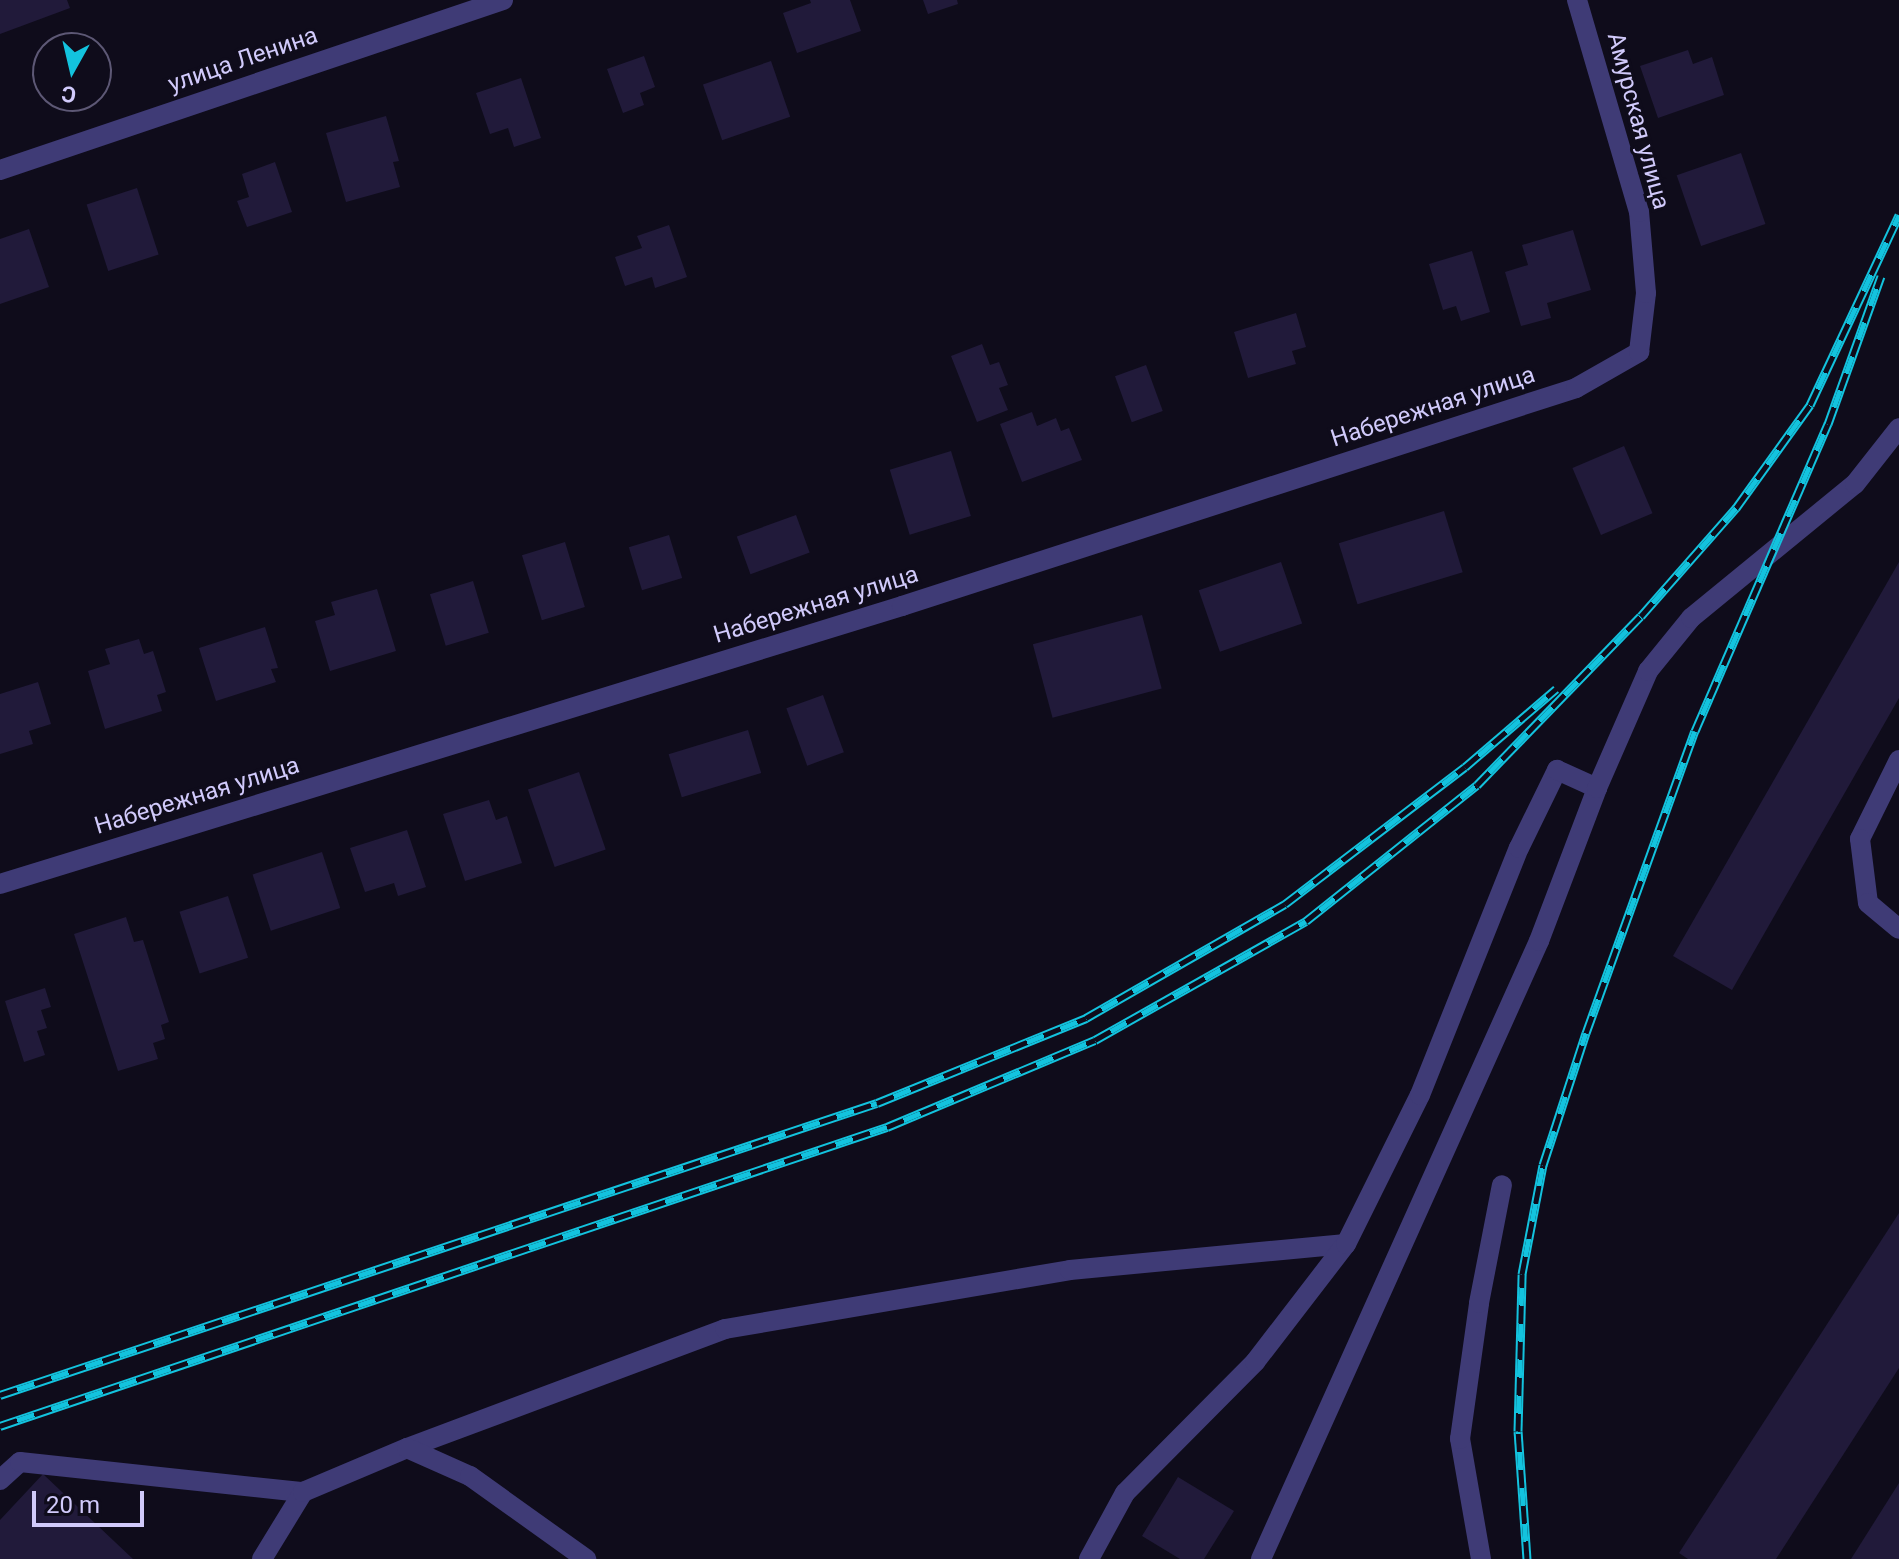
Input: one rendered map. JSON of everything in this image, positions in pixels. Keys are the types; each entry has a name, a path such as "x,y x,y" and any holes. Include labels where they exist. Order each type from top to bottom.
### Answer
{"street":[{"name":"улица Ленина","path":"0,170 503,0"},
{"name":"Амурская улица","path":"1577,0 1639,212 1646,293 1639,352"},
{"name":"Набережная улица","path":"0,884 902,606 1546,398 1576,388 1639,352"},
{"path":"1261,1559 1539,941 1597,788 1648,671 1691,618 1855,484 1899,428"},
{"path":"1899,760 1860,839 1868,903 1899,929"},
{"path":"1089,1559 1125,1493 1255,1362 1346,1244 1420,1095 1519,848 1557,770 1597,788"},
{"path":"1481,1559 1460,1439 1479,1303 1502,1185"},
{"path":"0,1480 20,1462 303,1492 407,1448 725,1329 1070,1270 1346,1244"},
{"path":"407,1448 470,1476 586,1559"},
{"path":"262,1559 303,1492"}],"building":[{"path":"0,0 67,0 70,8 0,34"},
{"path":"810,0 850,0 861,31 797,53 783,13 811,3"},
{"path":"923,0 957,0 958,4 928,14"},
{"path":"1688,50 1693,64 1712,57 1724,95 1658,118 1640,66"},
{"path":"644,56 655,87 640,93 644,105 623,113 607,69"},
{"path":"771,61 790,117 722,140 703,84"},
{"path":"521,78 541,138 514,147 508,128 490,134 476,93"},
{"path":"386,116 399,161 393,162 400,187 346,202 326,133"},
{"path":"1741,153 1765,224 1701,246 1677,175"},
{"path":"275,162 292,212 247,227 237,201 249,197 242,174"},
{"path":"137,188 159,255 108,271 87,204"},
{"path":"669,225 687,277 655,288 652,277 625,286 615,257 642,248 637,236"},
{"path":"29,229 49,287 0,304 0,239"},
{"path":"1573,230 1591,290 1547,303 1551,318 1521,326 1505,272 1528,265 1522,245"},
{"path":"1472,251 1490,312 1461,321 1456,306 1443,310 1429,264"},
{"path":"1296,313 1306,347 1292,351 1296,364 1248,378 1234,332"},
{"path":"982,344 990,365 999,362 1008,385 999,388 1008,410 977,422 951,356"},
{"path":"1146,365 1163,411 1132,422 1115,376"},
{"path":"1032,412 1037,426 1056,418 1061,431 1069,428 1082,460 1022,482 1000,424"},
{"path":"1624,446 1653,513 1601,535 1572,468"},
{"path":"951,451 971,516 910,535 890,470"},
{"path":"1444,511 1463,572 1358,604 1339,543"},
{"path":"796,515 810,553 750,574 737,537"},
{"path":"669,535 682,578 642,590 629,547"},
{"path":"565,542 585,607 542,620 522,555"},
{"path":"1281,562 1302,623 1220,652 1199,590"},
{"path":"1899,562 1899,698 1732,990 1673,956"},
{"path":"473,581 489,633 446,646 430,594"},
{"path":"377,589 396,651 330,671 315,621 335,615 331,602"},
{"path":"1142,615 1162,688 1053,718 1033,644"},
{"path":"265,627 278,668 271,669 276,682 216,701 199,648"},
{"path":"139,639 144,654 153,651 166,692 157,695 162,711 105,729 88,671 110,664 105,649"},
{"path":"38,682 51,724 29,731 33,744 0,754 0,694"},
{"path":"823,695 844,752 807,766 786,708"},
{"path":"748,730 761,773 682,797 669,754"},
{"path":"579,772 606,850 555,867 528,790"},
{"path":"489,800 496,820 507,816 522,863 465,881 443,814"},
{"path":"407,830 426,887 398,896 394,883 365,892 350,848"},
{"path":"322,852 340,908 271,931 253,875"},
{"path":"228,896 248,958 200,974 179,912"},
{"path":"126,917 134,942 143,940 169,1022 161,1025 165,1039 153,1043 158,1059 118,1071 74,934"},
{"path":"45,988 51,1007 41,1010 47,1028 37,1031 45,1055 24,1062 5,1001"},
{"path":"1899,1213 1899,1368 1776,1559 1688,1559 1679,1553"},
{"path":"43,1474 133,1559 0,1559 0,1520"},
{"path":"1178,1477 1234,1511 1204,1559 1180,1559 1142,1536"},
{"path":"1899,1483 1899,1559 1851,1559"}],"railway":[{"path":"0,1426 887,1127 1095,1040 1306,921 1477,785 1641,616 1736,508 1810,405 1899,215"},
{"path":"1527,1559 1518,1431 1522,1274 1543,1165 1586,1033 1695,731 1828,424 1881,276"},
{"path":"0,1395 877,1103 1086,1018 1285,904 1465,767 1556,689"}]}
